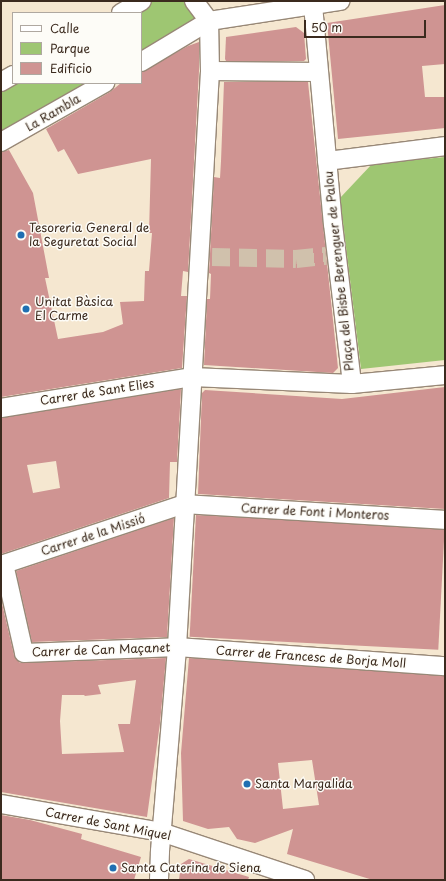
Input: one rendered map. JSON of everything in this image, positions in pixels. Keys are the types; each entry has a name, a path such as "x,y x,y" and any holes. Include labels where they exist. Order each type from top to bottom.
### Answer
{"street":[{"path":"123,12 142,1"},
{"path":"159,880 161,832 177,647 192,377 206,258 210,71 209,20 194,1"},
{"path":"142,61 209,20 340,1"},
{"name":"Plaça del Bisbe Berenguer de Palou","path":"312,5 327,160 331,256 352,384 445,375"},
{"path":"210,71 318,72"},
{"path":"1,82 12,76"},
{"name":"La Rambla","path":"1,142 103,84"},
{"path":"327,160 445,146"},
{"name":"Carrer de Sant Elies","path":"1,408 192,377 352,384"},
{"name":"Carrer de Font i Monteros","path":"184,504 445,520"},
{"name":"Carrer de la Missió","path":"2,565 184,504"},
{"name":"Carrer de Can Maçanet","path":"2,565 24,653 177,647"},
{"name":"Carrer de Francesc de Borja Moll","path":"177,647 445,666"},
{"name":"Carrer de Sant Miquel","path":"1,804 161,832 305,880"}],"green space":[{"path":"151,1 185,1 201,21 142,55 142,12 131,12"},
{"path":"12,83 92,84 1,136 1,86"},
{"path":"445,157 445,360 361,369 340,198 372,164"}],"building":[{"path":"445,5 445,64 422,66 425,97 444,97 445,128 338,139 327,23"},
{"path":"296,27 304,33 306,59 304,61 226,61 225,59 226,37"},
{"path":"199,42 199,71 188,272 183,271 181,296 187,296 182,368 1,397 1,152 9,150 33,193 49,278 45,278 58,339 103,332 123,324 120,302 144,301 145,271 149,271 152,233 149,233 151,159 78,174 64,149 58,152 46,129 110,92 120,84 142,84 142,71 188,46"},
{"path":"224,82 308,82 338,368 333,373 204,365 207,299 210,299 211,274 209,273 214,177 220,178"},
{"path":"445,387 445,509 198,494 202,393 205,390 342,399"},
{"path":"181,389 177,462 170,462 169,498 1,554 1,418","holes":["56,461 60,488 33,493 27,465"]},
{"path":"196,515 445,528 438,650 190,637"},
{"path":"174,518 167,637 32,642 16,571"},
{"path":"1,599 14,655 20,663 166,658 160,723 147,817 1,792","holes":["136,680 130,724 118,724 124,752 62,754 60,721 62,695 85,696 101,694 98,685"]},
{"path":"189,658 445,676 445,880 373,880 287,854 293,829 255,843 237,839 229,827 208,829 183,821 181,753","holes":["312,760 319,805 283,809 278,763"]},
{"path":"1,815 30,820 82,834 81,839 141,857 134,880 1,880"},
{"path":"189,859 249,877 248,880 179,880 181,864"}],"tunnel":[{"path":"212,257 296,259 326,256"}],"place":[{"name":"Tesoreria General de la Seguretat Social","path":"21,235"},
{"name":"Unitat Bàsica El Carme","path":"26,309"},
{"name":"Santa Margalida","path":"247,784"},
{"name":"Santa Caterina de Siena","path":"113,868"}]}
